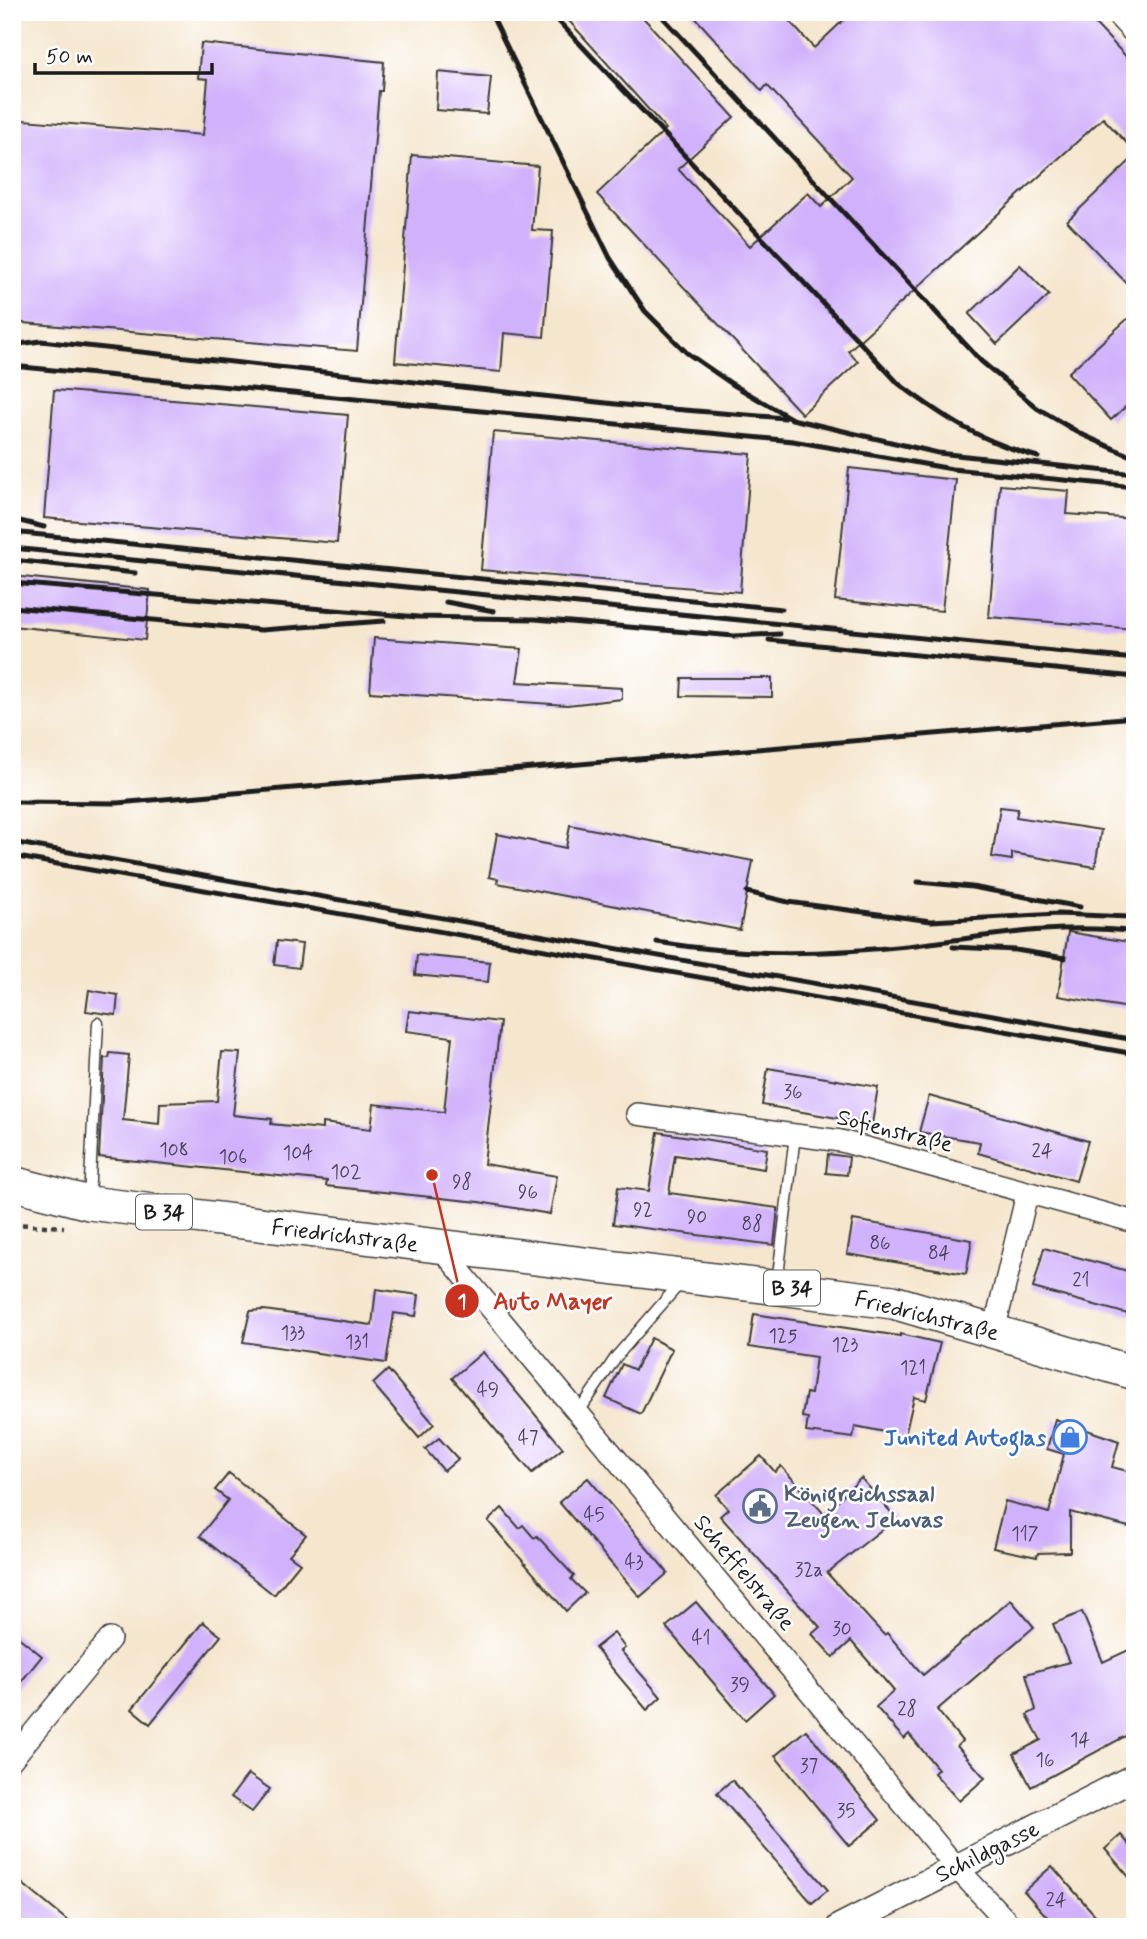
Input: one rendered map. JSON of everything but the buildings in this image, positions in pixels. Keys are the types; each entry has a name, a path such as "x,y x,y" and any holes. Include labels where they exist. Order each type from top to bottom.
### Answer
{"main road":[{"name":"Friedrichstraße","path":"12,1184 89,1203 893,1302 1135,1373"},
{"name":"Friedrichstraße","path":"12,1206 89,1203"}],"street":[{"name":"Sofienstraße","path":"637,1114 841,1141 1135,1222"},
{"path":"994,1331 1027,1194"},
{"name":"Scheffelstraße","path":"440,1247 955,1866 1012,1927"},
{"path":"12,1759 110,1639"},
{"name":"Schildgasse","path":"840,1927 955,1866 1135,1777"}],"lane":[{"path":"1107,12 1135,42"},
{"path":"89,1203 98,1024"},
{"path":"776,1286 795,1135"},
{"path":"578,1413 616,1357 687,1275"}],"railway":[{"path":"490,12 610,258 645,311 687,353 732,384 792,419 938,453 1135,474"},
{"path":"550,12 899,384 964,428 998,444 1038,457"},
{"path":"658,12 981,361 1037,408 1081,434 1135,458"},
{"path":"12,345 41,341 634,406 785,418"},
{"path":"12,366 793,441 952,469 1135,487"},
{"path":"12,519 44,527"},
{"path":"12,532 782,609"},
{"path":"12,548 1135,659"},
{"path":"12,560 135,573"},
{"path":"12,583 418,617 535,619 734,636 780,634"},
{"path":"446,602 494,611"},
{"path":"12,607 261,630 384,621"},
{"path":"769,640 1135,677"},
{"path":"12,802 117,803 1135,717"},
{"path":"12,842 1135,1040"},
{"path":"12,856 1135,1054"},
{"path":"918,882 972,887 1080,907"},
{"path":"747,892 788,902 931,921 1058,914 1129,917"},
{"path":"657,942 720,950 782,953 907,946 1049,930 1106,929 1135,932"},
{"path":"953,947 1016,950 1065,958"}],"place":[{"name":"Auto Mayer","path":"432,1175"},
{"name":"Junited Autoglas","path":"1070,1437"},
{"name":"Königreichssaal Zeugen Jehovas","path":"760,1506"}]}
